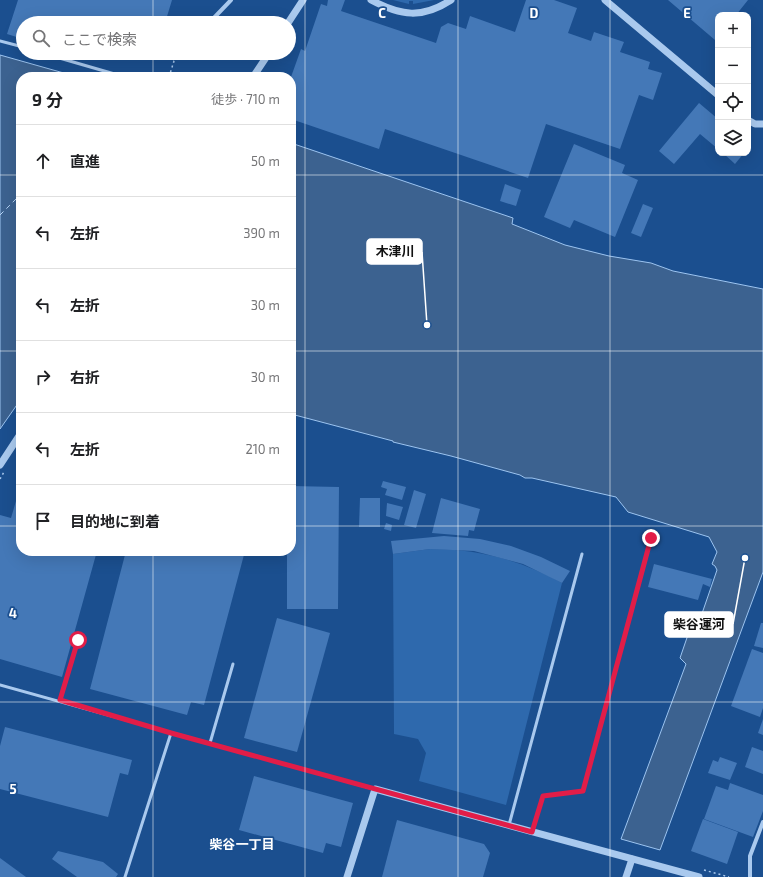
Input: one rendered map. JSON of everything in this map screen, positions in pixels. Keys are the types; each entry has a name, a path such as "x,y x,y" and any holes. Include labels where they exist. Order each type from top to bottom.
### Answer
{"street":[{"path":"216,16 231,0"},
{"path":"293,16 304,0"},
{"path":"370,0 396,11 416,14 426,12 452,0"},
{"path":"374,0 394,9 411,12 428,11 452,0"},
{"path":"605,0 715,92"},
{"path":"256,72 264,60"},
{"path":"751,122 756,124 763,124"},
{"path":"0,465 16,441"},
{"path":"347,877 375,789 699,877"},
{"path":"750,877 750,856 763,822"},
{"path":"626,877 632,859"}],"lane":[{"path":"0,41 16,45"},
{"path":"66,60 108,72"},
{"path":"532,832 543,796 583,791 651,538"},
{"path":"509,826 582,554"},
{"path":"60,700 78,640"},
{"path":"210,743 233,664"},
{"path":"0,685 60,700 171,733 375,789"},
{"path":"125,877 171,733"}],"path":[{"path":"171,72 175,60"}],"shaded area":[{"path":"393,0 434,0 413,4 413,1 409,1 409,4"},
{"path":"0,55 60,72 16,72 16,406 0,429"},
{"path":"296,145 513,218 512,224 565,245 609,256 651,263 673,271 763,289 763,572 660,850 621,839 686,664 680,658 691,626 697,628 717,570 712,564 717,552 709,537 628,512 616,497 532,478 525,478 520,475 296,415"},
{"path":"430,549 465,551 499,557 531,568 562,583 506,805 419,781 426,753 418,739 394,734 393,554"}],"building":[{"path":"18,0 172,0 167,16 16,16 16,37 7,34"},
{"path":"328,0 345,0 341,11 436,43 441,27 448,23 466,29 470,16 515,32 526,0 554,0 577,8 568,33 591,41 594,32 624,42 620,52 650,62 648,69 662,73 653,100 639,95 620,149 546,124 528,178 385,129 379,149 296,121 296,72 293,72 301,49 305,51 321,4 327,6"},
{"path":"668,0 748,0 738,12 715,12 715,40"},
{"path":"699,103 715,116 715,146 700,134 674,164 659,151"},
{"path":"574,144 625,165 622,173 638,180 615,237 574,220 570,228 544,217"},
{"path":"726,156 742,156 735,164"},
{"path":"505,184 521,190 516,206 500,201"},
{"path":"643,204 653,208 641,237 631,233"},
{"path":"383,481 406,487 402,500 385,495 387,489 381,487"},
{"path":"296,486 339,487 338,609 287,609 287,556 296,556"},
{"path":"414,490 426,494 416,528 404,525"},
{"path":"360,498 380,498 380,527 359,527"},
{"path":"441,498 480,509 474,531 469,530 468,536 432,533"},
{"path":"16,501 16,556 96,556 62,677 0,659 0,515 11,518"},
{"path":"387,503 403,507 399,520 386,516"},
{"path":"386,523 392,525 391,531 384,529"},
{"path":"444,536 480,539 511,546 541,557 570,571 562,583 523,564 474,551 430,549 393,554 391,541"},
{"path":"125,556 244,556 204,705 191,702 187,715 90,689"},
{"path":"654,564 712,579 710,587 703,584 698,600 648,587"},
{"path":"277,618 330,633 297,752 244,738"},
{"path":"761,623 763,623 763,648 754,646"},
{"path":"752,649 763,653 763,708 760,717 731,706"},
{"path":"763,719 763,735 758,733"},
{"path":"5,727 132,760 128,775 120,773 108,817 0,789 0,746"},
{"path":"752,747 763,751 763,774 745,767"},
{"path":"720,757 737,763 730,780 708,773 713,760 718,762"},
{"path":"254,776 353,803 341,847 326,843 323,853 239,830"},
{"path":"730,783 763,795 763,811 753,837 704,819 716,786 728,790"},
{"path":"703,819 738,832 727,864 691,851"},
{"path":"397,820 484,844 490,853 483,877 382,877"},
{"path":"58,851 103,862 118,874 116,877 77,877 52,859"},
{"path":"0,858 26,877 0,877"}],"ferry route":[{"path":"0,215 16,199"}],"place":[{"name":"木津川","path":"427,325"},
{"name":"柴谷運河","path":"745,558"}],"district":[{"name":"柴谷一丁目","path":"242,844"}],"route":[{"path":"78,640 60,700 171,733 532,832 543,796 583,791 651,538"}]}
